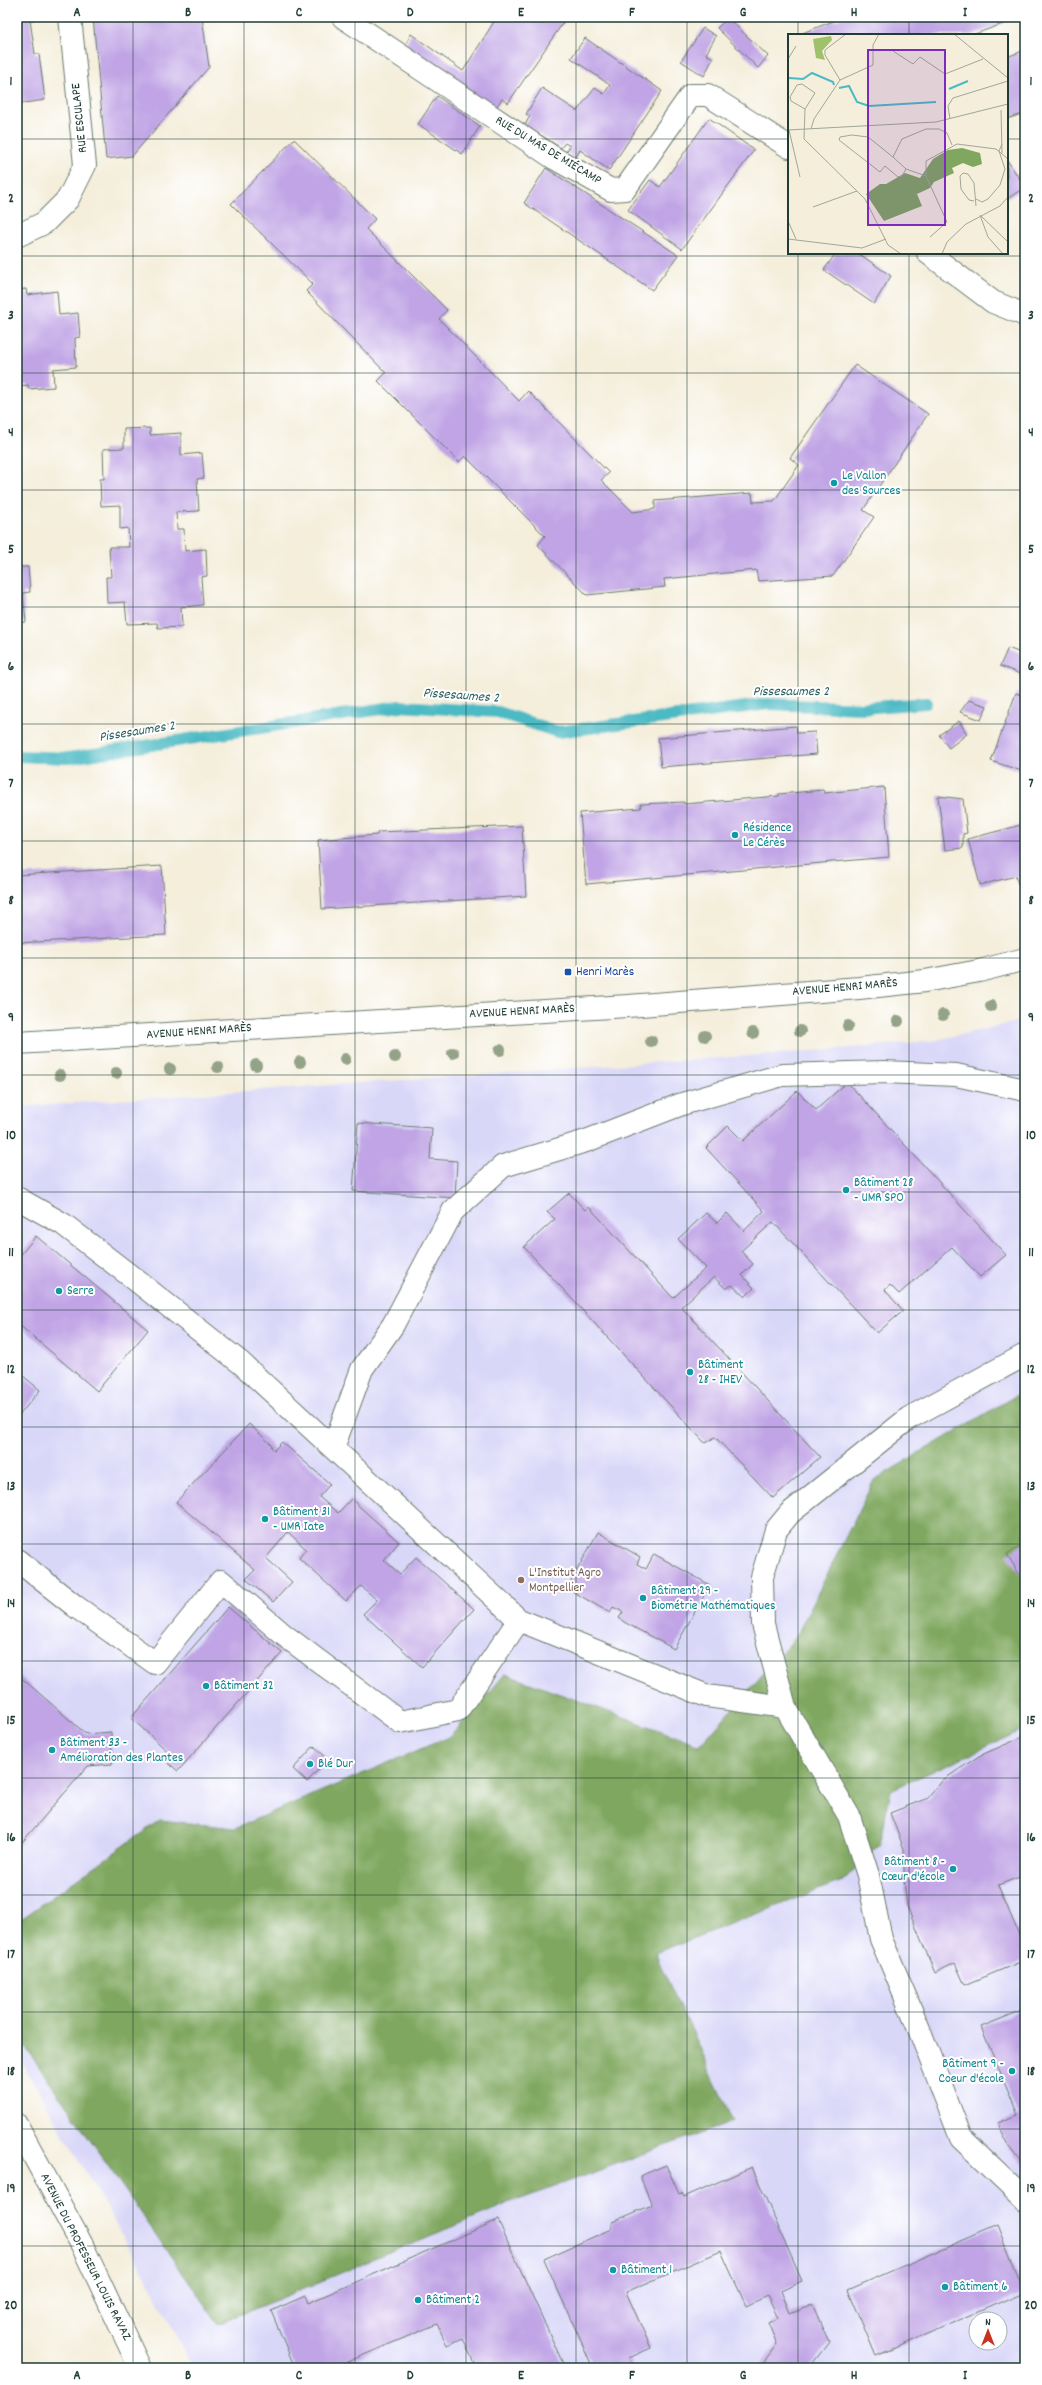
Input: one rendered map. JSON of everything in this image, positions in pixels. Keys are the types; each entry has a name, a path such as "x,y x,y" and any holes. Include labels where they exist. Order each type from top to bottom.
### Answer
{"street":[{"name":"RUE ESCULAPE","path":"17,236 44,224 68,199 85,165 70,17"},
{"name":"RUE DU MAS DE MIÉCAMP","path":"343,17 554,158 611,190 625,189 691,95 708,95 788,146"},
{"path":"929,254 993,302 1025,315"},
{"name":"AVENUE HENRI MARÈS","path":"17,1043 628,1006 858,988 925,981 980,971 1025,959"},
{"path":"333,1448 362,1369 393,1325 453,1211 503,1166 586,1141 682,1104 782,1076 883,1072 956,1076 1025,1090"},
{"path":"17,1198 63,1224 240,1363 519,1620 706,1696 785,1707"},
{"path":"1025,1355 909,1418 790,1513 776,1530 762,1577 763,1624 785,1707 849,1816 868,1875 881,1939 920,2029 961,2138 1025,2199"},
{"path":"17,1560 76,1606 155,1663 221,1581 284,1635 400,1722 458,1710 519,1620"},
{"name":"AVENUE DU PROFESSEUR LOUIS RAVAZ","path":"17,2125 82,2244 140,2368"}],"shaded area":[{"name":"L'Institut Agro Montpellier","path":"1025,1020 1025,2368 193,2368 148,2280 17,2053 17,1107 775,1054 932,1041"}],"green space":[{"path":"1025,1390 1025,1729 891,1790 880,1844 844,1880 655,1953 733,2121 502,2206 218,2324 17,2035 17,1922 160,1820 235,1828 451,1736 505,1674 700,1745 796,1637 874,1480"}],"building":[{"path":"17,17 34,17 34,20 30,20 35,54 39,54 45,100 17,104"},
{"path":"93,17 202,17 209,67 132,156 106,159"},
{"path":"497,17 567,17 508,103 502,99 494,110 405,46 411,34 463,71"},
{"path":"844,17 1022,17 975,34 800,34"},
{"path":"728,18 768,56 758,68 717,28"},
{"path":"703,28 716,36 706,54 713,58 704,76 681,61"},
{"path":"585,38 662,91 609,170 580,150 575,159 566,152 570,146 565,143 561,148 525,125 530,116 526,114 542,88 577,111 595,88 604,94 610,85 571,58"},
{"path":"1025,50 1025,113 1008,119 1008,57"},
{"path":"437,96 480,126 462,154 418,124"},
{"path":"709,118 754,150 682,249 628,210 650,180 660,187"},
{"path":"294,139 375,219 366,229 447,310 439,319 519,401 528,391 609,473 601,480 633,512 655,509 655,501 752,493 753,502 774,501 799,465 790,458 855,365 928,414 863,510 874,517 833,576 758,581 756,570 664,579 665,587 587,595 538,545 545,536 465,456 459,462 378,381 386,373 306,291 313,284 231,204"},
{"path":"1008,162 1025,187 1008,198"},
{"path":"546,168 678,255 652,290 524,203"},
{"path":"835,254 859,254 891,276 874,304 824,270"},
{"path":"26,289 27,295 57,291 59,315 78,313 80,337 75,338 76,367 53,369 54,387 29,389 28,385 17,386 17,290"},
{"path":"150,428 150,435 181,433 181,455 202,453 204,478 197,479 199,511 176,512 177,529 184,529 185,551 206,549 207,576 201,577 203,605 181,607 182,627 158,628 157,623 127,624 125,602 107,603 106,577 111,577 109,547 129,547 128,528 120,529 120,505 101,506 100,479 104,479 103,449 124,448 124,429"},
{"path":"17,567 28,567 30,592 23,593 26,622 17,623"},
{"path":"1008,648 1025,655 1025,676 1000,666"},
{"path":"1016,693 1025,696 1025,772 991,761"},
{"path":"969,700 987,706 981,720 960,712"},
{"path":"959,721 967,734 949,748 939,735"},
{"path":"796,726 797,733 815,732 817,754 661,767 658,738"},
{"name":"Résidence Le Cérès","path":"884,787 889,857 586,884 580,813 641,808 640,804 684,802 684,804 779,796 779,794 823,790 824,793"},
{"path":"938,796 963,799 967,833 963,834 963,848 945,850"},
{"path":"1025,824 1025,882 1018,884 1016,876 980,885 968,839"},
{"path":"522,826 526,896 322,909 318,840 377,835 378,832"},
{"path":"162,866 166,935 17,943 17,875"},
{"path":"847,1082 1006,1255 980,1277 952,1247 899,1294 890,1285 885,1290 903,1311 877,1333 773,1222 741,1251 753,1264 742,1275 754,1288 745,1297 732,1285 726,1289 714,1277 681,1307 820,1457 773,1498 715,1437 706,1443 704,1442 524,1247 555,1219 547,1212 569,1193 585,1210 589,1207 673,1298 706,1268 678,1239 706,1213 717,1223 727,1213 744,1231 764,1211 706,1148 728,1126 743,1141 797,1091 816,1110"},
{"path":"358,1123 432,1128 430,1159 457,1161 455,1198 353,1191"},
{"name":"Serre","path":"36,1236 148,1330 97,1391 17,1323 17,1259"},
{"path":"17,1371 40,1390 17,1418"},
{"path":"249,1424 272,1445 271,1447 274,1450 282,1442 330,1484 319,1497 338,1513 351,1499 399,1542 384,1560 400,1574 416,1557 474,1609 422,1667 363,1614 377,1600 361,1586 346,1601 299,1558 306,1549 288,1532 266,1558 292,1582 273,1602 246,1579 255,1570 176,1502"},
{"name":"Bâtiment 29 - Biométrie Mathématiques","path":"598,1532 640,1557 637,1564 646,1569 654,1554 710,1585 674,1649 624,1622 619,1618 623,1612 613,1607 610,1613 567,1588"},
{"path":"1025,1543 1025,1584 1007,1554"},
{"name":"Bâtiment 32","path":"228,1607 282,1653 178,1771 167,1762 173,1756 131,1718"},
{"name":"Bâtiment 33 - Amélioration des Plantes","path":"17,1674 86,1734 111,1732 112,1764 88,1766 17,1848"},
{"name":"Bâtiment 8 - Cœur d'école","path":"1025,1736 1025,1875 998,1885 1025,1949 1025,1960 965,1985 955,1963 935,1973 907,1906 904,1880 904,1849 890,1813 928,1798 943,1780 979,1756"},
{"name":"Blé Dur","path":"314,1746 328,1759 307,1782 293,1769"},
{"name":"Bâtiment 9 - Coeur d'école","path":"1025,2009 1025,2168 1009,2147 999,2128 998,2123 1018,2115 981,2027"},
{"name":"Bâtiment 1","path":"666,2165 679,2194 682,2193 684,2197 752,2167 802,2281 781,2291 790,2313 812,2304 829,2342 809,2368 759,2368 777,2344 768,2323 778,2318 767,2296 746,2306 721,2251 626,2292 651,2348 629,2358 633,2368 618,2368 616,2364 606,2368 593,2368 544,2259 611,2229 612,2222 652,2205 640,2176"},
{"name":"Bâtiment 2","path":"498,2220 565,2368 476,2368 463,2338 447,2345 437,2324 333,2368 295,2368 271,2311 305,2296 308,2303"},
{"name":"Bâtiment 6","path":"997,2225 1024,2292 980,2311 968,2311 968,2316 876,2356 848,2290"}],"waterway":[{"name":"Pissesaumes 2","path":"17,756 69,758 399,706 498,712 558,732 768,704 862,708 926,703"}],"place":[{"name":"Le Vallon des Sources","path":"834,483"},
{"name":"Résidence Le Cérès","path":"735,835"},
{"name":"Henri Marès","path":"568,972"},
{"name":"Bâtiment 28 - UMR SPO","path":"846,1190"},
{"name":"Serre","path":"59,1291"},
{"name":"Bâtiment 28 - IHEV","path":"690,1372"},
{"name":"Bâtiment 31 - UMR Iate","path":"265,1519"},
{"name":"L'Institut Agro Montpellier","path":"521,1580"},
{"name":"Bâtiment 29 - Biométrie Mathématiques","path":"643,1598"},
{"name":"Bâtiment 32","path":"206,1686"},
{"name":"Bâtiment 33 - Amélioration des Plantes","path":"52,1750"},
{"name":"Blé Dur","path":"310,1764"},
{"name":"Bâtiment 8 - Cœur d'école","path":"953,1869"},
{"name":"Bâtiment 9 - Coeur d'école","path":"1012,2071"},
{"name":"Bâtiment 1","path":"613,2270"},
{"name":"Bâtiment 6","path":"945,2287"},
{"name":"Bâtiment 2","path":"418,2300"}]}
